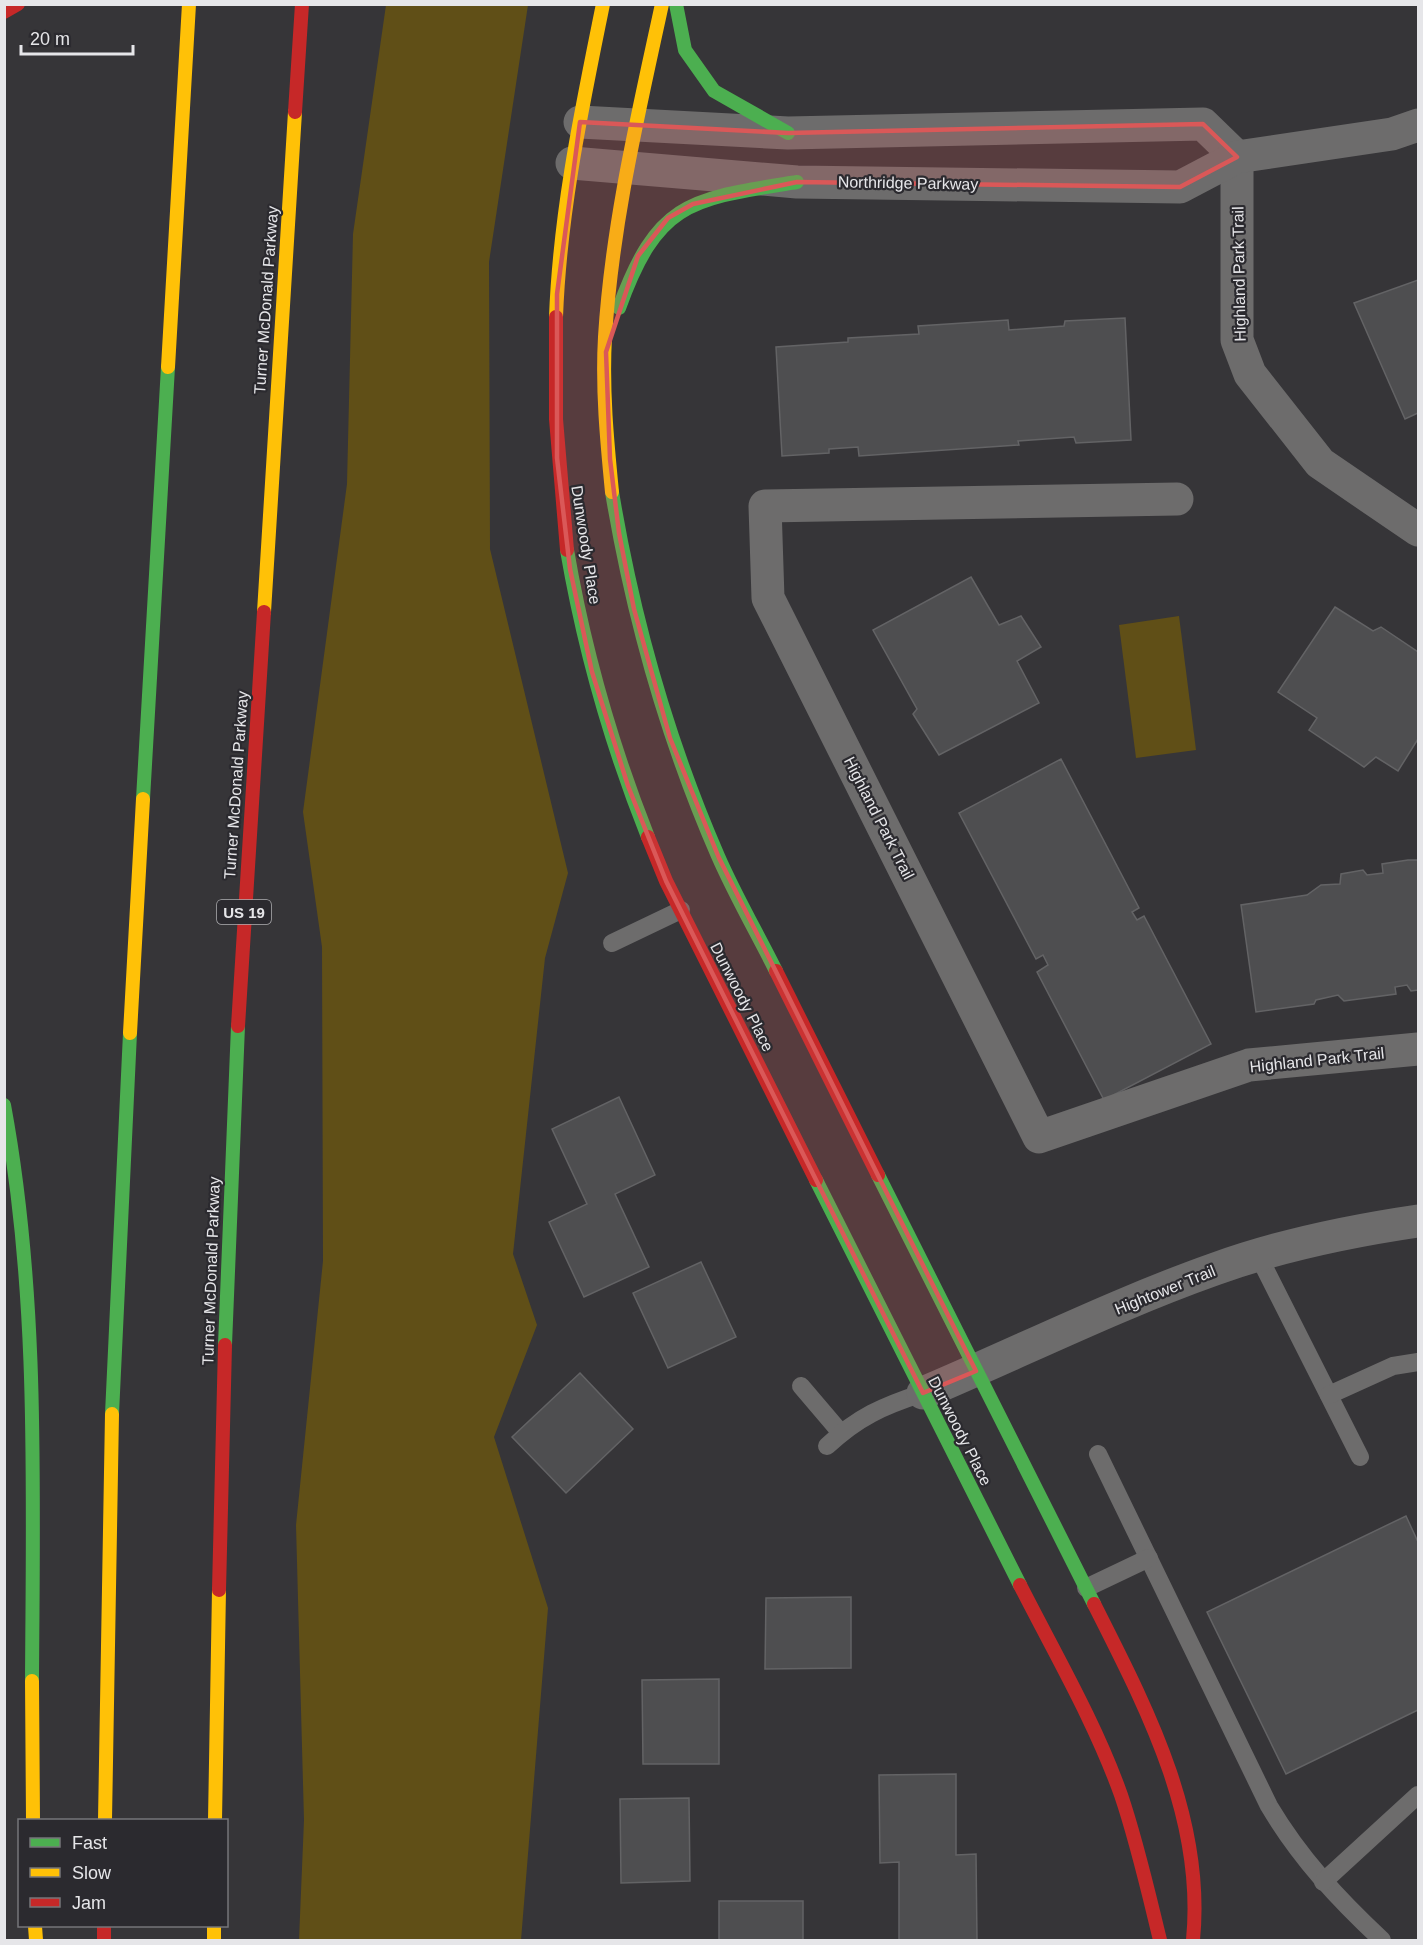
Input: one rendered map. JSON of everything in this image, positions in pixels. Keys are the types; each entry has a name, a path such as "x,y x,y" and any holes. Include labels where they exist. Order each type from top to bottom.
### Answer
{"main road":[{"path":"4,12 18,4"},
{"path":"105,1819 111,1438 120,1215 189,4"},
{"name":"Turner McDonald Parkway","path":"215,1819 221,1441 237,1016 302,4"},
{"name":"Dunwoody Place","path":"603,4 572,164 557,294 554,366 557,458 570,569 592,672 628,786 681,910 1096,1736 1120,1793 1138,1849 1160,1941"},
{"path":"662,4 627,168 611,264 606,352 610,459 620,533 634,609 670,738 719,858 1145,1709 1174,1786 1195,1878 1196,1922 1193,1941"},
{"path":"676,4 685,50 714,91 788,133"},
{"path":"606,352 638,256 650,237 668,218 693,204 725,194 797,182"},
{"path":"4,1105 20,1219 29,1347 33,1501 33,1819"}],"street":[{"path":"580,122 788,133 1203,124 1237,157"},
{"name":"Northridge Parkway","path":"572,164 797,182 1180,187 1237,157 1392,134 1419,125"},
{"name":"Highland Park Trail","path":"1237,157 1237,340 1250,374 1320,463 1419,530"},
{"name":"Highland Park Trail","path":"1177,499 765,506 768,598 1039,1137 1249,1065 1419,1049"},
{"name":"Hightower Trail","path":"923,1393 1164,1289 1258,1255 1358,1229 1419,1221"}],"lane":[{"path":"612,942 681,910"},
{"path":"1258,1255 1360,1457"},
{"path":"1329,1395 1393,1366 1419,1362"},
{"path":"801,1386 841,1433"},
{"path":"827,1446 841,1433 879,1408 923,1393"},
{"path":"1098,1454 1269,1806 1323,1882 1382,1941"},
{"path":"1086,1588 1149,1558"},
{"path":"1323,1882 1419,1795"}],"highlighted area":[{"path":"580,122 788,133 1203,124 1237,157 1180,187 797,182 693,204 668,218 638,256 606,352 610,459 619,533 634,609 670,738 719,858 976,1371 923,1393 666,881 628,786 592,672 570,569 557,458 557,294"}],"shaded area":[{"path":"386,5 528,5 489,262 490,549 568,873 545,958 513,1254 537,1325 494,1437 548,1608 521,1940 299,1940 304,1820 296,1525 323,1261 322,947 303,812 347,484 353,234"},
{"path":"1179,616 1196,750 1136,758 1119,625"}],"building":[{"path":"1418,280 1418,413 1405,419 1354,303"},
{"path":"1125,318 1131,440 1076,443 1074,437 1018,441 1019,445 859,456 858,447 829,449 829,453 782,456 776,347 848,342 848,338 919,334 918,326 1008,320 1009,330 1064,326 1065,321"},
{"path":"971,577 999,625 1021,616 1041,647 1017,661 1039,703 939,755 913,714 917,709 873,630"},
{"path":"1335,607 1373,631 1381,627 1418,652 1418,739 1398,771 1376,757 1364,767 1309,730 1317,718 1278,692"},
{"path":"1061,759 1139,908 1132,912 1137,920 1144,916 1211,1044 1104,1100 1037,972 1048,965 1043,955 1036,959 959,813"},
{"path":"1418,860 1418,990 1411,991 1407,985 1395,987 1396,994 1344,1001 1338,995 1316,1000 1314,1004 1256,1012 1241,905 1307,895 1321,885 1340,884 1341,874 1363,870 1367,875 1383,873 1382,864"},
{"path":"619,1097 655,1175 615,1194 649,1267 584,1297 549,1222 587,1204 552,1129"},
{"path":"701,1262 736,1337 668,1368 633,1293"},
{"path":"580,1373 633,1429 566,1493 512,1437"},
{"path":"1406,1516 1418,1542 1418,1710 1286,1774 1207,1612"},
{"path":"851,1597 851,1668 765,1669 766,1598"},
{"path":"719,1679 719,1764 643,1764 642,1680"},
{"path":"956,1774 956,1855 976,1854 977,1940 899,1940 899,1862 880,1863 879,1775"},
{"path":"689,1798 690,1881 621,1883 620,1799"},
{"path":"719,1901 803,1901 803,1940 719,1940"}],"traffic: fast":[{"path":"676,4 685,50 714,91 788,133"},
{"path":"619,308 633,272 648,245 665,225 683,211 704,201 730,194 797,182"},
{"path":"143,799 168,367"},
{"path":"612,492 641,632 683,767 725,871 776,971"},
{"path":"567,550 590,660 600,696 622,767 648,837"},
{"path":"225,1345 238,1026"},
{"path":"112,1414 130,1033"},
{"path":"4,1105 15,1176 29,1320 33,1465 32,1681"},
{"path":"878,1175 1094,1604"},
{"path":"816,1180 1020,1585"}],"traffic: slow":[{"path":"168,367 189,4"},
{"path":"556,317 567,198 603,4"},
{"path":"612,492 604,376 608,295 627,170 662,4"},
{"path":"264,612 295,112"},
{"path":"130,1033 143,799"},
{"path":"105,1819 112,1414"},
{"path":"215,1819 219,1590"},
{"path":"32,1681 33,1819"},
{"path":"35,1927 36,1940"},
{"path":"214,1927 214,1940"}],"traffic: jam":[{"path":"4,12 18,4"},
{"path":"295,112 302,4"},
{"path":"556,317 556,419 567,550"},
{"path":"238,1026 264,612"},
{"path":"648,837 666,881 816,1180"},
{"path":"776,971 878,1175"},
{"path":"219,1590 225,1345"},
{"path":"1020,1585 1087,1715 1111,1768 1132,1831 1160,1940"},
{"path":"1094,1604 1152,1725 1181,1808 1190,1851 1194,1895 1193,1940"},
{"path":"104,1927 104,1940"}]}
